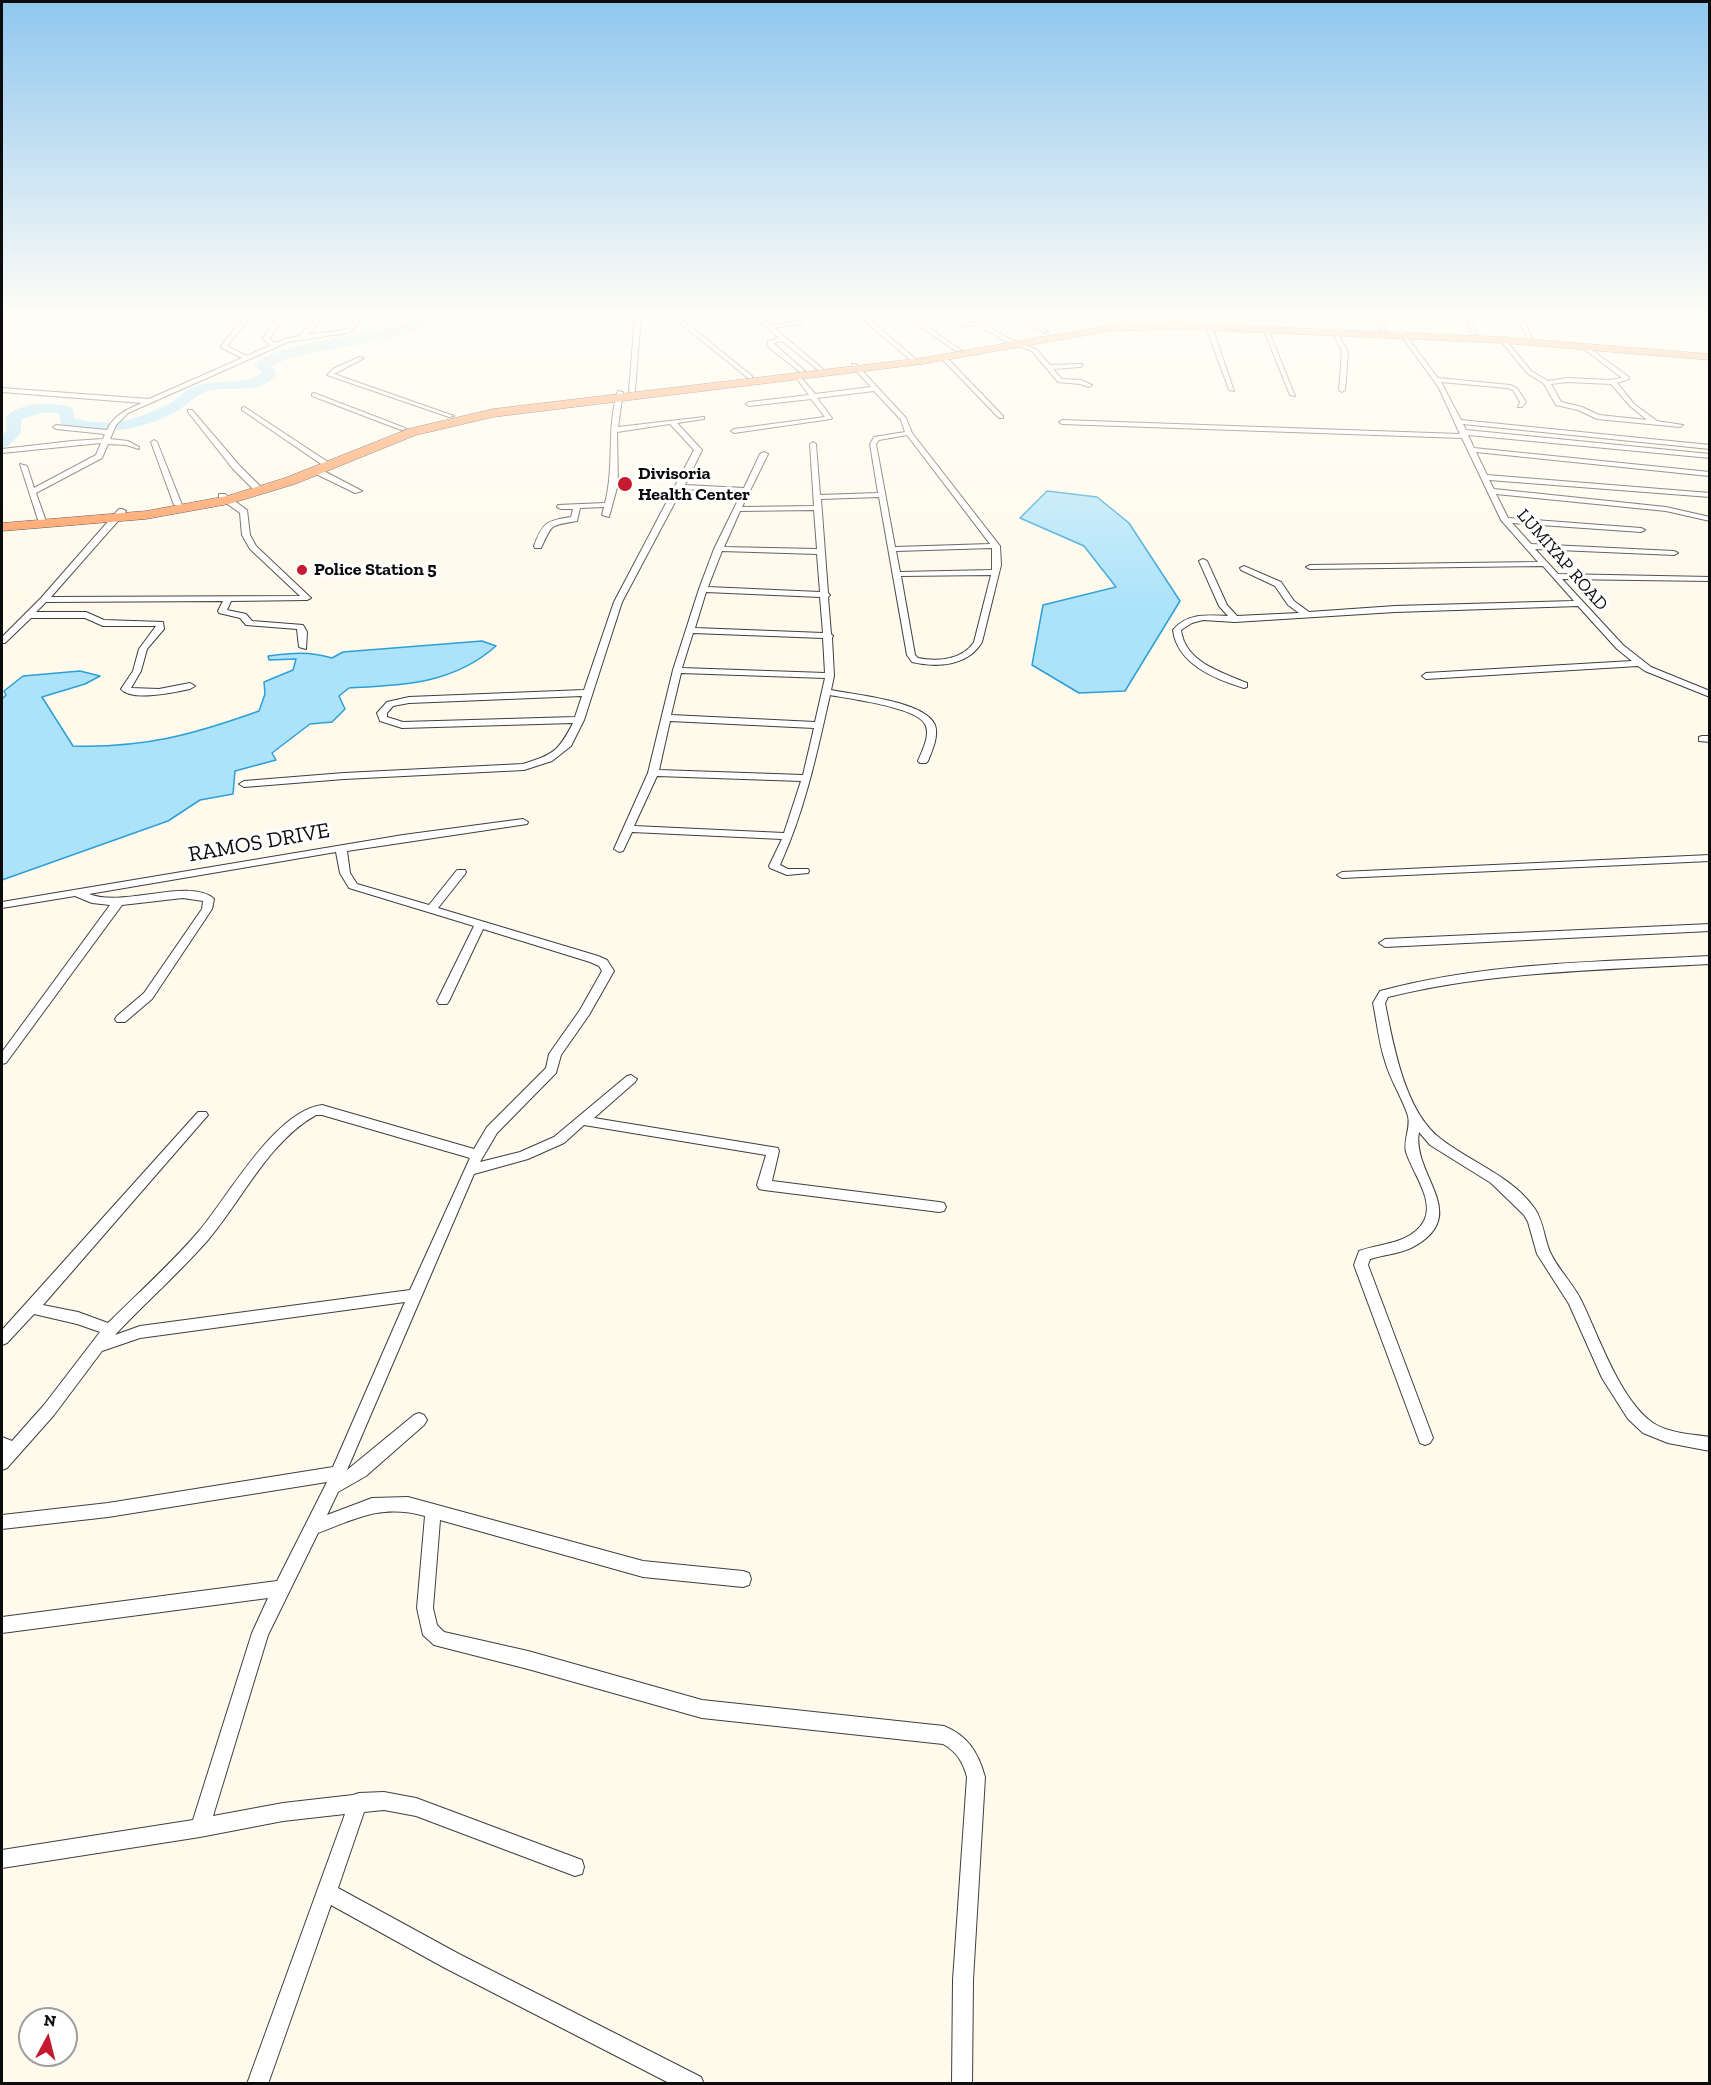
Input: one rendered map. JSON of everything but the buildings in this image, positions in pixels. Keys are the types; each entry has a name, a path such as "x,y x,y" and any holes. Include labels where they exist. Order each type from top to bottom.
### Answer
{"highway":[{"path":"320,466 403,429 451,416 480,412"},
{"path":"2,527 42,521 119,515 226,498 257,489 412,432 448,422 502,412"},
{"path":"119,515 226,498"},
{"path":"2,521 42,521"}],"street":[{"path":"33,492 96,458 103,451 104,441 110,428 126,412"},
{"path":"191,412 257,489"},
{"path":"248,412 320,466 358,491"},
{"path":"359,412 403,429"},
{"path":"440,412 451,416"},
{"path":"606,515 614,484 614,430 619,412"},
{"path":"734,431 829,418 825,412"},
{"path":"898,412 904,419 909,433 996,546 995,572 978,642 972,652 962,657 925,662 915,660 911,655 873,441 881,437 909,433"},
{"path":"997,412 1001,417"},
{"name":"LUMIYAP ROAD","path":"1454,412 1505,520 1620,647 1638,663 1710,694"},
{"path":"1588,412 1597,417 1680,425"},
{"path":"1642,412 1656,423"},
{"path":"614,430 702,418"},
{"path":"244,784 344,776 524,767 538,764 558,754 566,746 579,720 618,602 698,450 672,422"},
{"path":"1062,422 1464,434 1710,456"},
{"path":"1459,422 1710,447"},
{"path":"56,428 110,428"},
{"path":"2,451 104,441 126,442 136,448"},
{"path":"154,442 178,505"},
{"path":"804,871 786,872 774,866 788,836 807,778 831,676 813,444"},
{"path":"1473,450 1709,474"},
{"path":"619,849 653,773 677,670 703,589 718,549 764,454"},
{"path":"23,466 42,521"},
{"path":"1485,477 1673,494 1710,495"},
{"path":"680,487 747,490"},
{"path":"1491,491 1680,513 1710,519"},
{"path":"1673,494 1680,513"},
{"path":"817,497 883,495"},
{"path":"44,600 307,598 253,547 246,535 244,512 226,498"},
{"path":"561,507 609,506"},
{"path":"538,546 544,529 556,522 574,519 577,507"},
{"path":"738,509 817,508"},
{"path":"2,641 44,600 119,515"},
{"path":"1505,520 1641,530"},
{"path":"893,549 996,546"},
{"path":"1529,546 1674,553"},
{"path":"718,549 822,552"},
{"path":"1203,561 1223,606 1234,619"},
{"path":"1310,567 1545,564"},
{"path":"1244,568 1278,584 1291,603 1306,614"},
{"path":"897,574 995,572"},
{"path":"1556,576 1710,579"},
{"path":"703,589 826,595"},
{"path":"228,598 222,611 243,616 249,623 297,626 303,632 303,647"},
{"path":"1244,685 1194,660 1182,650 1176,637 1180,626 1194,619 1581,603"},
{"path":"30,615 86,615 103,623 160,624 161,627 143,649 137,671 126,689 145,693 190,686"},
{"path":"689,630 829,636"},
{"path":"1426,676 1638,663"},
{"path":"677,670 831,676"},
{"path":"828,692 898,706 922,717 930,725 931,733 923,761"},
{"path":"579,720 402,725 389,723 382,713 390,704 409,700 587,693"},
{"path":"666,718 819,725"},
{"path":"653,773 807,778"},
{"name":"RAMOS DRIVE","path":"2,905 341,848 523,822"},
{"path":"627,829 788,836"},
{"path":"200,1828 260,1633 336,1481 469,1170 492,1130 552,1070 555,1054 585,1012 608,971 603,963 594,959 353,885 348,881 345,873 341,848"},
{"path":"1342,875 1710,858"},
{"path":"432,909 461,872"},
{"path":"77,893 85,898 118,902 191,895 206,897 210,902 148,996 120,1018"},
{"path":"2,1060 118,902"},
{"path":"443,1001 480,925"},
{"path":"1385,944 1710,927"},
{"path":"1710,960 1510,970 1384,994 1379,1003 1386,1041 1400,1086 1415,1119 1435,1142 1496,1179 1529,1211 1535,1221 1544,1254 1575,1300 1607,1374 1633,1414 1648,1428 1672,1438 1710,1444"},
{"path":"469,1170 541,1150 585,1121 631,1080"},
{"path":"2,1463 8,1447 49,1410 110,1330 204,1234 237,1187 288,1129 306,1114 322,1110 343,1115 477,1155"},
{"path":"2,1339 202,1115"},
{"path":"1415,1119 1411,1148 1431,1191 1434,1207 1429,1221 1419,1236 1405,1245 1364,1255 1360,1265 1425,1438"},
{"path":"585,1121 773,1151 764,1185 939,1207"},
{"path":"94,1349 111,1340 140,1332 416,1295"},
{"path":"31,1308 78,1318 110,1330"},
{"path":"2,1522 336,1481 360,1471 419,1420"},
{"path":"314,1527 372,1505 408,1504 643,1569 743,1579"},
{"path":"434,1512 425,1608 429,1629 440,1639 528,1660 702,1708 944,1735 957,1741 967,1750 976,1778 963,1980 962,2084"},
{"path":"2,1625 280,1589"},
{"path":"2,1859 200,1828 283,1812 384,1801 416,1807 575,1867"},
{"path":"257,2084 328,1893 359,1802"},
{"path":"328,1893 452,1961 694,2084"}],"water":[{"path":"1047,491 1097,497 1129,523 1180,601 1125,691 1079,693 1032,665 1043,605 1116,587 1084,546 1020,518"},
{"path":"482,641 496,646 480,659 445,675 389,686 349,688 339,696 345,709 332,722 310,724 272,753 276,760 235,771 233,794 200,800 168,821 2,880 2,699 6,695 4,691 23,676 80,671 100,676 85,684 42,697 73,746 123,745 189,733 259,711 265,694 264,682 293,670 296,659 269,660 268,656 300,653 332,658 343,652"}],"waterway":[{"path":"2,443 15,431 14,417 25,412"},
{"path":"67,412 66,421 109,428 137,423 163,412"}],"place":[{"name":"Divisoria Health Center","path":"625,484"},
{"name":"Police Station 5","path":"302,570"}]}
